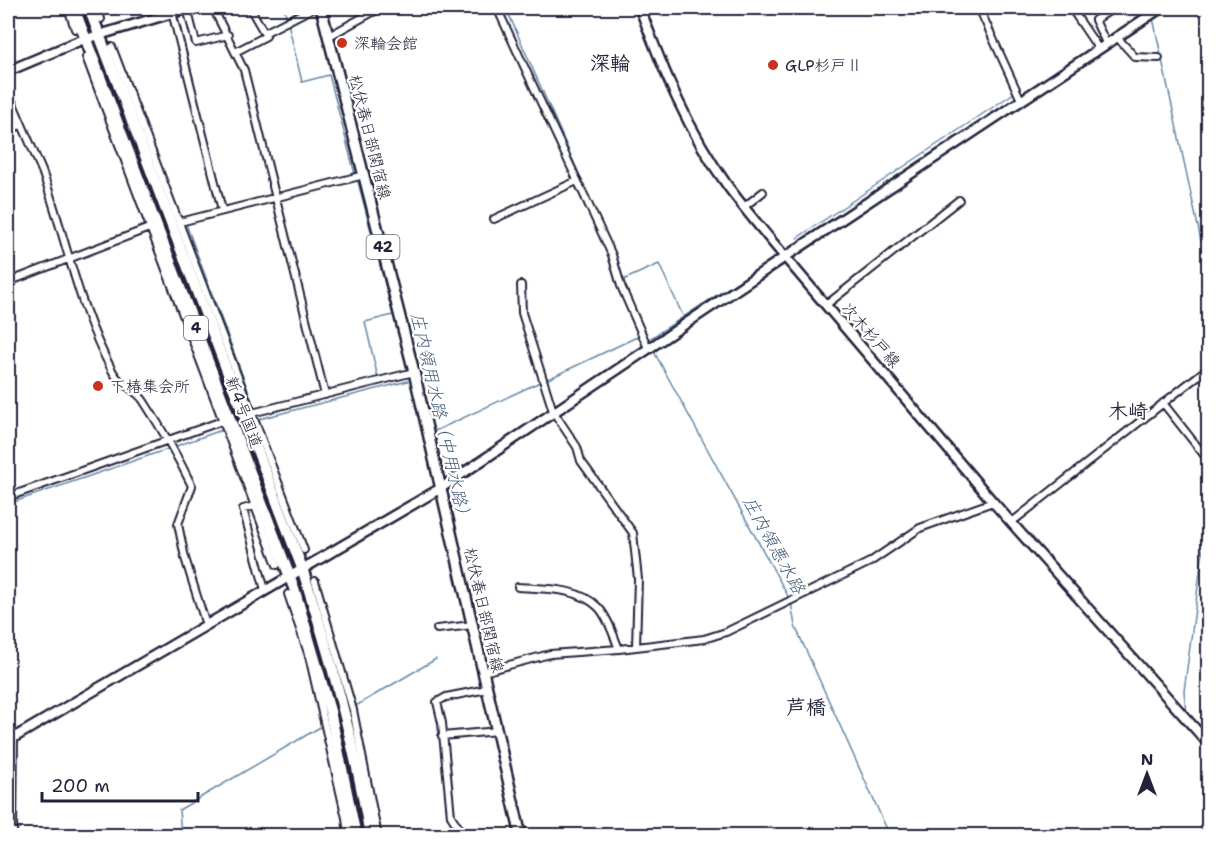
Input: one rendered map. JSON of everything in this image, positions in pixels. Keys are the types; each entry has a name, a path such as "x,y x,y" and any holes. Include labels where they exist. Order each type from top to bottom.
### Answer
{"highway":[{"name":"新4号国道","path":"74,8 156,235 273,540 290,575 338,744 350,817 356,836"},
{"name":"新4号国道","path":"89,8 118,73 284,510 328,640 369,811 370,836"}],"main road":[{"path":"8,71 86,39 188,8"},
{"name":"松伏春日部関宿線","path":"321,8 414,372 521,836"},
{"name":"次木杉戸線","path":"640,8 662,69 681,108 709,157 744,207 993,501 1207,738"},
{"path":"11,739 441,488 1102,45 1161,8"}],"street":[{"path":"68,8 75,29"},
{"path":"97,8 101,19"},
{"path":"188,8 196,43 228,36"},
{"path":"213,8 244,70 325,395"},
{"path":"235,52 266,36 250,8"},
{"path":"264,33 313,8"},
{"path":"328,36 380,8"},
{"path":"497,8 612,255 621,286 648,348"},
{"path":"979,8 1021,100"},
{"path":"1071,8 1102,45"},
{"path":"1102,45 1095,20 1114,8"},
{"path":"1142,8 1148,15"},
{"path":"172,11 222,210"},
{"path":"1116,36 1135,57 1159,58"},
{"path":"112,47 118,73 180,222 252,413 284,510 304,550"},
{"path":"86,57 104,95 150,228 156,235 222,421 255,506 273,540 277,565"},
{"path":"8,92 42,172 67,259 114,375 142,398 156,422 171,440 192,486 178,524 185,558 206,625"},
{"path":"8,130 21,125"},
{"path":"180,222 364,175"},
{"path":"494,219 577,181"},
{"path":"744,207 763,192"},
{"path":"826,305 959,200"},
{"path":"8,282 150,228"},
{"path":"521,285 522,313 553,411 577,447 581,461 633,533 638,579 636,647"},
{"path":"1012,522 1203,372 1209,370"},
{"path":"252,413 414,372"},
{"path":"1163,403 1209,460"},
{"path":"8,497 222,421"},
{"path":"483,672 550,654 704,639 726,632 870,562 920,528 993,501"},
{"path":"255,506 243,509 265,590"},
{"path":"315,581 328,640"},
{"path":"518,587 571,592 600,608 619,649"},
{"path":"288,594 310,648"},
{"path":"437,629 473,625"},
{"path":"464,836 451,816 437,702 446,697 487,689"},
{"path":"442,736 498,731"},
{"path":"11,739 13,836"},
{"path":"369,811 378,836"},
{"path":"348,836 350,817"}],"waterway":[{"path":"284,8 287,18"},
{"name":"庄内領用水路（中用水路）","path":"326,8 333,33"},
{"path":"506,8 612,249"},
{"path":"178,18 225,207"},
{"path":"1153,18 1208,273"},
{"path":"288,23 302,82 329,75 355,174"},
{"name":"庄内領用水路（中用水路）","path":"334,37 403,312"},
{"path":"797,238 1014,93"},
{"path":"328,390 378,378 365,322 393,315 357,178"},
{"path":"226,214 186,224 255,409"},
{"path":"615,256 623,280 659,264 683,316"},
{"path":"648,340 768,262"},
{"path":"546,380 639,336"},
{"name":"庄内領悪水路","path":"653,350 789,598"},
{"path":"259,419 408,381"},
{"path":"435,431 540,382"},
{"path":"173,447 222,430"},
{"path":"8,504 168,449"},
{"name":"庄内領用水路（中用水路）","path":"449,503 465,575"},
{"path":"1208,512 1184,691 1186,712 1208,734"},
{"name":"庄内領悪水路","path":"791,602 795,626 890,836"},
{"name":"庄内領用水路（中用水路）","path":"483,652 487,668"},
{"path":"354,707 436,659"},
{"name":"庄内領用水路（中用水路）","path":"488,673 527,836"},
{"path":"181,836 179,810 322,726"}],"place":[{"name":"深輪会館","path":"342,43"},
{"name":"GLP杉戸Ⅱ","path":"773,65"},
{"name":"下椿集会所","path":"98,386"}],"district":[{"name":"深輪","path":"610,63"},
{"name":"木崎","path":"1128,411"},
{"name":"芦橋","path":"806,707"}]}
